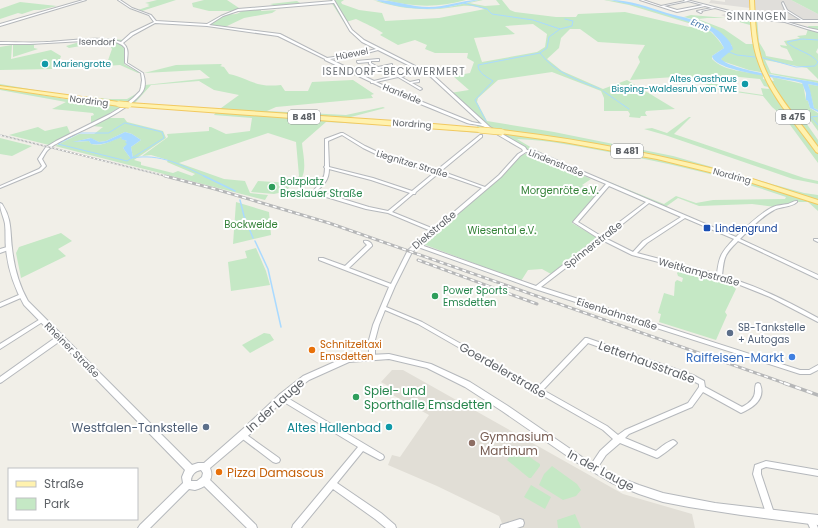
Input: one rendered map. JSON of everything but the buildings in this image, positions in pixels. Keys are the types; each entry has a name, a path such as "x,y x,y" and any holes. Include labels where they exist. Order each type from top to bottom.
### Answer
{"main road":[{"name":"B 475","path":"752,0 753,18 759,55 770,82 818,151"},
{"name":"Nordring","path":"0,87 129,105 410,124 480,133 502,132 596,146 659,158 742,179 818,202"},
{"path":"802,197 818,207"}],"street":[{"path":"0,25 85,0"},
{"path":"119,0 131,8 150,15 155,22"},
{"path":"641,0 677,11 705,4"},
{"path":"662,6 686,0 753,18 783,21 818,21"},
{"path":"122,43 132,34 155,22 207,25 222,16 238,10 334,1 351,30 365,43 378,49"},
{"path":"783,3 786,10 803,21"},
{"path":"701,12 698,11 714,8"},
{"path":"783,21 818,31"},
{"name":"Hanfelde","path":"207,25 279,35 372,82 471,123 485,124"},
{"name":"Isendorf","path":"0,43 105,40 122,43 128,52 126,63 142,73 144,78 141,90 133,99 74,134 46,148 40,158 44,166 40,170 0,187"},
{"name":"Hüewel","path":"326,59 360,54 378,49"},
{"name":"Lindenstraße","path":"378,49 424,72 440,83 485,124 500,135 524,148 525,151 534,152 737,239 818,277"},
{"path":"358,62 378,60"},
{"path":"370,61 370,63 392,77"},
{"path":"378,68 391,65"},
{"path":"372,82 424,72"},
{"path":"398,76 420,89"},
{"path":"409,83 418,81"},
{"path":"389,212 414,193 480,133"},
{"name":"Liegnitzer Straße","path":"326,167 326,140 342,134 385,157 438,172 485,188"},
{"name":"Diekstraße","path":"372,355 373,334 392,286 410,251 433,230 500,176 519,155 525,151"},
{"path":"414,193 372,179 326,167 327,174 325,180 314,192 368,208 389,212 433,230"},
{"name":"Weitkampstraße","path":"608,185 575,222 601,238 634,254 719,276 772,296 818,320"},
{"name":"Spinnerstraße","path":"537,288 648,202"},
{"path":"719,276 722,256 737,239 772,209 795,202"},
{"name":"Rheiner Straße","path":"0,205 6,215 9,226 9,248 14,272 21,296 26,303 191,470"},
{"path":"634,254 645,242 684,217"},
{"path":"346,268 370,245 366,242"},
{"name":"Eisenbahnstraße","path":"417,244 537,288 800,372 810,372 818,367"},
{"path":"0,251 9,248"},
{"path":"321,259 392,286"},
{"path":"0,305 21,296"},
{"name":"Goerdelerstraße","path":"384,308 420,323 605,428 618,439"},
{"path":"0,347 42,320"},
{"path":"0,380 61,337"},
{"name":"Letterhausstraße","path":"539,390 587,340 691,377 702,383 702,388 690,405 634,429 618,439 603,453 593,468"},
{"name":"In der Lauge","path":"204,467 242,435 281,397 300,382 322,368 344,360 372,355 393,356 416,361 453,376 484,395 566,452 625,485 650,494 687,502 770,514 814,523"},
{"name":"Letterhausstraße","path":"702,388 741,410 755,402 760,391 758,386"},
{"path":"281,397 380,457"},
{"name":"In der Lauge","path":"242,435 276,460"},
{"path":"618,439 657,455 673,443"},
{"path":"296,528 362,447"},
{"path":"770,514 757,474 758,467 766,464 818,473"},
{"path":"198,466 204,467 208,473 204,482 196,486 188,484 186,477 191,470 198,466"},
{"path":"204,482 253,528"},
{"path":"143,528 188,484"},
{"path":"332,484 378,516 392,528"},
{"path":"504,528 520,523"}],"shaded area":[{"path":"711,0 725,2 725,0 791,0 818,14 818,21 780,21 750,17 749,20 733,20 721,15 731,12 736,13 736,11 749,12 750,8 709,3"},
{"name":"Gymnasium Martinum","path":"392,370 403,370 623,494 692,514 695,528 504,528 499,516 437,486 388,465 392,455 400,457 429,415 389,393 392,388 381,382"}],"green space":[{"path":"157,0 176,0 142,11 138,10 150,6 147,5 150,4 145,3"},
{"path":"204,0 227,0 239,8 261,8 261,11 277,10 272,13 244,18 225,27 208,25 222,16 242,11 209,11 193,7 192,3"},
{"path":"330,0 344,0 341,2 342,4 359,10 382,13 385,21 439,18 485,9 467,6 430,9 449,7 479,0 483,0 469,3 485,6 500,5 496,0 502,0 510,10 515,12 556,17 576,17 578,14 625,12 689,27 695,25 629,5 604,0 627,3 675,16 710,31 718,39 724,48 712,56 712,59 717,63 729,69 763,75 763,79 774,81 772,77 803,84 806,100 808,101 810,108 818,113 818,131 810,120 804,120 818,140 818,163 785,118 772,107 763,96 715,89 689,76 630,80 640,62 638,57 645,45 598,42 580,29 570,29 561,38 559,48 547,59 562,71 603,89 627,80 675,109 646,111 645,113 647,116 641,116 640,118 629,117 630,114 628,111 604,111 604,98 601,91 552,72 498,80 478,98 477,102 487,121 554,132 673,156 804,193 818,195 818,211 808,202 795,202 792,204 775,207 752,204 699,206 678,198 664,208 534,152 525,151 524,148 500,135 404,126 326,122 302,143 304,168 302,178 299,182 295,182 299,176 296,142 268,133 179,163 224,179 245,181 250,193 268,195 265,200 55,146 79,134 94,134 103,127 92,126 104,118 124,118 127,122 163,131 166,138 134,160 141,162 141,165 173,173 178,171 192,176 195,174 167,162 168,160 151,155 142,156 168,137 167,134 209,131 209,127 226,134 250,131 252,118 214,115 217,111 239,95 214,90 199,81 151,85 134,104 56,95 0,86 0,84 58,94 110,99 127,99 143,90 145,85 210,78 200,70 144,73 176,65 221,64 222,65 220,66 224,67 229,74 259,84 272,86 281,85 285,91 308,91 312,82 353,80 374,94 371,95 373,98 276,107 267,111 346,115 383,107 385,108 347,118 345,120 479,131 476,123 480,121 450,93 469,90 453,76 470,73 474,62 467,58 468,53 435,53 425,49 427,45 415,40 398,45 380,35 383,33 380,31 356,19 346,22 349,27 347,27","holes":["533,24 547,34 545,47 537,52 482,62 474,38 515,34 505,26","729,76 760,79 764,86 768,87 769,89 761,88 763,95 716,88","125,132 132,134 141,140 131,147 133,158 131,159 123,148 128,144 126,142 127,141 122,139 122,137 96,145 91,144 89,141 74,142 90,138 99,142 106,141","517,139 566,144 657,162 722,177 786,197 785,199 713,200 696,203 676,196 664,204 582,171 537,151"]},
{"path":"373,0 403,6 430,9 396,6"},
{"path":"385,0 466,0 456,3 426,6"},
{"path":"791,0 818,0 818,14 795,2"},
{"path":"297,1 306,4 288,4 289,6 283,6 278,10 280,7 270,4"},
{"path":"20,2 57,6 34,10 22,14 18,13 0,19 0,9"},
{"path":"328,2 318,4 306,4"},
{"path":"691,15 749,20 749,18 757,18 759,42 766,56 793,61 787,49 781,47 780,45 787,46 784,41 800,38 797,36 806,35 809,29 808,26 818,26 818,48 816,52 818,54 818,79 807,68 765,60 771,73 818,81 818,83 749,70 722,61 721,59 732,46 727,40 709,26 696,20 684,17","holes":["725,18 750,25 753,44 746,44 724,29 698,19"]},
{"path":"99,38 124,40 122,44 125,51 124,64 140,73 120,65 106,66 112,49 109,44 98,43 69,48 66,46 83,41 95,41"},
{"path":"13,44 37,44 34,45 34,48 38,49 13,57"},
{"path":"12,45 11,59 51,50 61,56 59,62 52,69 0,70 0,47"},
{"path":"808,84 818,86 818,110 814,108"},
{"path":"0,88 72,100 122,106 91,124 91,116 94,115 93,113 52,109 66,102 0,90"},
{"path":"691,117 674,134 804,178 818,181 818,184 793,179 644,129 652,128 667,133"},
{"path":"67,126 71,135 49,145 9,135 38,127 45,131"},
{"path":"0,138 32,146 12,156 0,154"},
{"name":"Wiesental e.V.","path":"532,153 591,179 582,185 598,192 572,223 596,237 596,239 551,274 542,269 528,270 521,281 423,244 422,242 498,180 522,155"},
{"name":"Bolzplatz Breslauer Straße","path":"258,181 291,183 287,191 274,194 251,192"},
{"name":"Bockweide","path":"236,202 269,212 271,235 233,244"},
{"path":"61,233 72,241 58,249 66,256 21,278 16,253 19,247"},
{"path":"256,248 266,271 270,285 231,291 228,262 247,258 245,251"},
{"path":"681,269 735,284 734,287 736,289 725,312 727,315 716,340 659,322 661,314 658,313 664,293 674,296 675,282 677,280 682,282 683,278 678,276 677,273"},
{"path":"264,333 270,334 274,340 250,353 242,345"},
{"path":"516,448 540,464 531,478 507,460"},
{"path":"552,466 577,484 581,490 576,496 563,500 539,485 544,474"},
{"path":"531,485 551,497 545,509 524,497"},
{"path":"575,514 581,528 558,528 557,520"}],"water":[{"path":"376,0 429,7 479,0 434,9 417,9 391,5"},
{"name":"Ems","path":"610,0 639,4 712,27 725,36 733,49 721,59 738,67 766,74 818,83 818,86 808,84 814,108 818,110 818,112 810,108 808,101 806,100 806,93 802,83 752,74 716,62 712,56 724,48 712,32 699,25 641,7"},
{"path":"125,132 132,134 141,140 131,147 133,158 131,159 123,148 127,144 125,142 127,141 121,139 122,137 100,144 91,144 89,141 72,142 91,138 99,142 106,141"}],"waterway":[{"path":"463,3 487,9 492,14 533,20 560,29"},
{"path":"560,29 572,26 573,21 565,19"},
{"path":"540,53 547,48 549,37 560,29"},
{"path":"729,52 737,55 764,58 796,67 815,66 818,62 815,59 787,42 802,39 818,40"},
{"path":"486,121 475,100 493,81 481,73 478,65 540,53"},
{"path":"540,53 560,71 600,89"},
{"path":"603,91 629,109"},
{"path":"818,116 811,117 818,125"},
{"path":"125,123 162,132 164,138 127,161 58,144 79,133 108,133 125,123"},
{"path":"132,158 152,157 170,161 206,177"},
{"path":"204,176 235,191"},
{"path":"240,200 244,216 253,238"},
{"path":"255,241 268,269 281,327"}],"railway":[{"path":"0,135 166,176"},
{"path":"166,176 215,189 329,223 787,384"},
{"path":"418,260 537,304"},
{"path":"784,383 818,395"}],"place":[{"name":"Mariengrotte","path":"45,64"},
{"name":"Altes Gasthaus Bisping-Waldesruh von TWE","path":"745,84"},
{"name":"Bolzplatz Breslauer Straße","path":"272,187"},
{"name":"Lindengrund","path":"707,228"},
{"name":"Power Sports Emsdetten","path":"435,296"},
{"name":"SB-Tankstelle + Autogas","path":"730,333"},
{"name":"Schnitzeltaxi Emsdetten","path":"312,350"},
{"name":"Raiffeisen-Markt","path":"792,357"},
{"name":"Spiel- und Sporthalle Emsdetten","path":"356,397"},
{"name":"Westfalen-Tankstelle","path":"206,427"},
{"name":"Altes Hallenbad","path":"389,427"},
{"name":"Gymnasium Martinum","path":"472,443"},
{"name":"Pizza Damascus","path":"219,472"}],"district":[{"name":"SINNINGEN","path":"757,16"},
{"name":"ISENDORF-BECKWERMERT","path":"394,71"}],"park label":[{"name":"Morgenröte e.V.","path":"560,190"}]}
